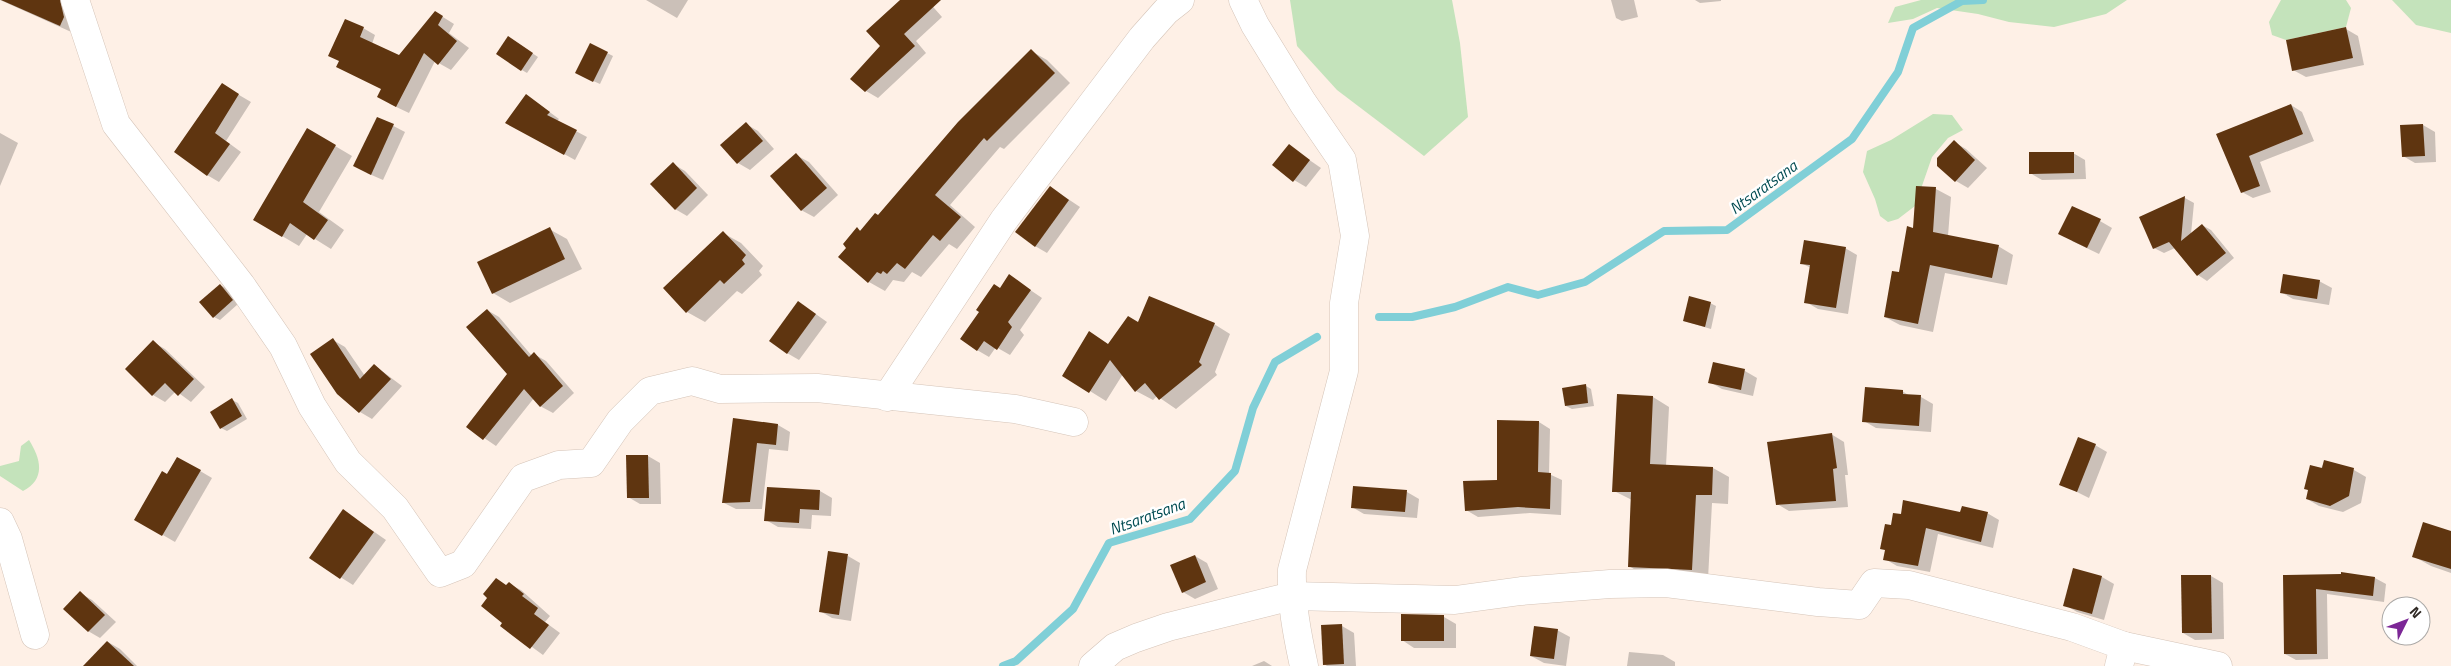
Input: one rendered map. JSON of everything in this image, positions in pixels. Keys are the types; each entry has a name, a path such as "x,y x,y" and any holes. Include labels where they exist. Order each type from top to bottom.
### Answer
{"street":[{"path":"75,0 116,124 241,285 283,346 312,406 348,462 395,508 440,573 463,564 523,478 559,465 590,463 620,421 650,391 692,381 720,389 818,388 886,397 1015,409 1074,422"},
{"path":"886,397 1004,220 1142,38 1166,11 1180,0"},
{"path":"1243,0 1255,25 1302,103 1342,160 1355,236 1344,303 1344,371 1292,570 1292,596 1296,632 1304,666"},
{"path":"0,522 8,539 36,635"},
{"path":"1093,666 1115,648 1136,638 1168,627 1292,596 1455,600 1521,591 1610,584 1666,583 1818,602 1859,604 1874,583 1909,585 2072,627 2122,656 2218,666"}],"green space":[{"path":"1290,0 1452,0 1460,43 1468,117 1424,156 1337,90 1297,46"},
{"path":"1921,0 2127,0 2106,14 2054,27 2009,22 1978,14 1937,8 1913,19 1888,23 1895,7"},
{"path":"2281,0 2346,0 2351,8 2346,27 2286,40 2272,35 2269,22"},
{"path":"2392,0 2451,0 2451,33 2416,25"},
{"path":"1933,114 1952,115 1963,130 1948,138 1932,157 1915,206 1898,219 1888,222 1880,216 1863,172 1867,151 1891,140"},
{"path":"29,440 36,454 39,468 35,481 23,491 0,476 0,466 19,461 21,446"}],"building":[{"path":"1,0 60,0 64,17 60,26"},
{"path":"900,0 941,0 904,34 915,46 865,92 850,79 880,46 866,31"},
{"path":"435,11 443,16 438,25 457,41 438,65 424,53 396,107 377,97 381,89 336,67 339,61 328,56 345,19 364,27 360,37 399,55"},
{"path":"2346,27 2353,58 2292,71 2286,40"},
{"path":"508,36 533,53 521,71 496,54"},
{"path":"590,43 608,52 593,82 575,73"},
{"path":"1031,49 1055,73 987,141 984,138 935,195 961,217 940,241 933,235 905,269 897,263 887,274 883,271 881,274 877,272 868,283 838,257 846,248 843,244 857,227 860,231 875,213 878,215 958,122"},
{"path":"222,83 239,94 215,133 230,144 207,176 174,152"},
{"path":"526,94 550,112 547,115 577,130 564,155 505,123"},
{"path":"2291,104 2303,134 2249,156 2260,186 2241,193 2216,134"},
{"path":"377,117 394,124 371,175 353,166"},
{"path":"746,122 763,141 737,164 720,145"},
{"path":"2423,124 2425,156 2402,157 2400,125"},
{"path":"307,128 336,145 303,202 328,220 314,240 290,223 282,237 253,220"},
{"path":"1954,140 1975,160 1955,182 1937,166 1937,158"},
{"path":"1289,144 1310,160 1293,182 1272,165"},
{"path":"2029,152 2074,152 2074,173 2029,174"},
{"path":"796,153 827,188 801,211 770,176"},
{"path":"673,162 697,188 675,210 650,184"},
{"path":"1050,186 1069,200 1035,247 1015,232"},
{"path":"1916,186 1936,187 1933,232 1999,245 1992,278 1930,265 1918,324 1884,317 1892,271 1899,272 1907,226 1913,228"},
{"path":"2185,196 2181,241 2202,224 2226,253 2197,276 2169,242 2153,249 2139,217"},
{"path":"2072,206 2101,219 2087,248 2058,234"},
{"path":"550,227 565,259 492,294 477,262"},
{"path":"723,231 746,255 742,260 745,264 724,284 720,280 686,313 663,288"},
{"path":"1804,240 1846,247 1836,308 1804,303 1810,265 1800,264"},
{"path":"1009,274 1031,290 1008,322 1012,327 997,350 984,341 977,351 960,339 979,312 976,310 994,284 1000,288"},
{"path":"2283,274 2320,280 2317,299 2280,293"},
{"path":"220,284 233,300 213,318 199,302"},
{"path":"1149,296 1215,323 1199,362 1202,365 1159,400 1145,383 1135,392 1110,360 1089,393 1062,376 1089,331 1108,344 1128,316 1138,322"},
{"path":"1689,296 1711,302 1705,327 1683,321"},
{"path":"798,301 816,314 787,354 769,341"},
{"path":"487,309 529,357 534,352 563,386 540,407 524,389 483,440 466,427 507,374 466,327"},
{"path":"333,338 360,379 374,364 391,379 359,413 337,394 310,354"},
{"path":"153,340 194,379 178,396 165,383 152,396 125,369"},
{"path":"1713,362 1745,369 1741,390 1708,383"},
{"path":"1586,384 1588,403 1565,406 1562,388"},
{"path":"1865,387 1903,390 1903,394 1921,395 1919,426 1862,422"},
{"path":"1617,394 1653,396 1650,464 1713,467 1712,495 1696,495 1692,570 1628,567 1631,492 1612,492"},
{"path":"232,398 242,416 220,429 210,412"},
{"path":"733,418 778,424 776,445 757,443 750,502 722,503"},
{"path":"1497,420 1539,421 1538,472 1551,473 1550,509 1518,507 1465,511 1463,481 1497,480"},
{"path":"1832,433 1837,468 1833,469 1836,501 1776,505 1767,442"},
{"path":"2078,437 2096,444 2077,492 2059,485"},
{"path":"626,455 648,455 649,498 627,498"},
{"path":"177,457 201,470 162,536 134,520 162,471 167,474"},
{"path":"2324,460 2354,468 2349,496 2330,506 2306,499 2308,490 2304,489 2310,465 2322,468"},
{"path":"1353,486 1407,490 1405,512 1351,508"},
{"path":"767,487 820,490 819,510 800,509 799,523 764,521"},
{"path":"1903,500 1960,512 1962,506 1988,512 1981,542 1926,528 1918,566 1883,560 1885,550 1880,549 1885,524 1891,525 1893,513 1901,514"},
{"path":"343,509 374,532 340,579 309,558"},
{"path":"2423,522 2451,531 2451,569 2412,557"},
{"path":"828,551 848,554 839,615 819,612"},
{"path":"1195,555 1206,582 1182,593 1170,565"},
{"path":"2073,568 2102,576 2092,614 2063,606"},
{"path":"2341,572 2375,577 2373,596 2316,589 2317,654 2284,654 2283,575 2341,574"},
{"path":"2181,575 2211,575 2212,633 2182,633"},
{"path":"496,578 506,585 509,582 524,594 522,596 538,608 534,614 549,625 530,649 500,626 502,623 481,606 487,598 483,594"},
{"path":"80,591 105,615 88,632 63,609"},
{"path":"1401,614 1444,615 1444,641 1401,641"},
{"path":"1342,624 1344,664 1323,665 1321,625"},
{"path":"1534,626 1558,629 1554,659 1530,656"},
{"path":"107,641 134,666 83,666"}],"waterway":[{"name":"Ntsaratsana","path":"1379,317 1412,317 1455,307 1508,287 1538,295 1585,282 1664,231 1727,230 1852,139 1898,72 1913,28 1962,1 1983,0"},
{"name":"Ntsaratsana","path":"1003,666 1016,661 1073,609 1109,543 1190,519 1235,471 1253,408 1275,362 1317,337"}]}
